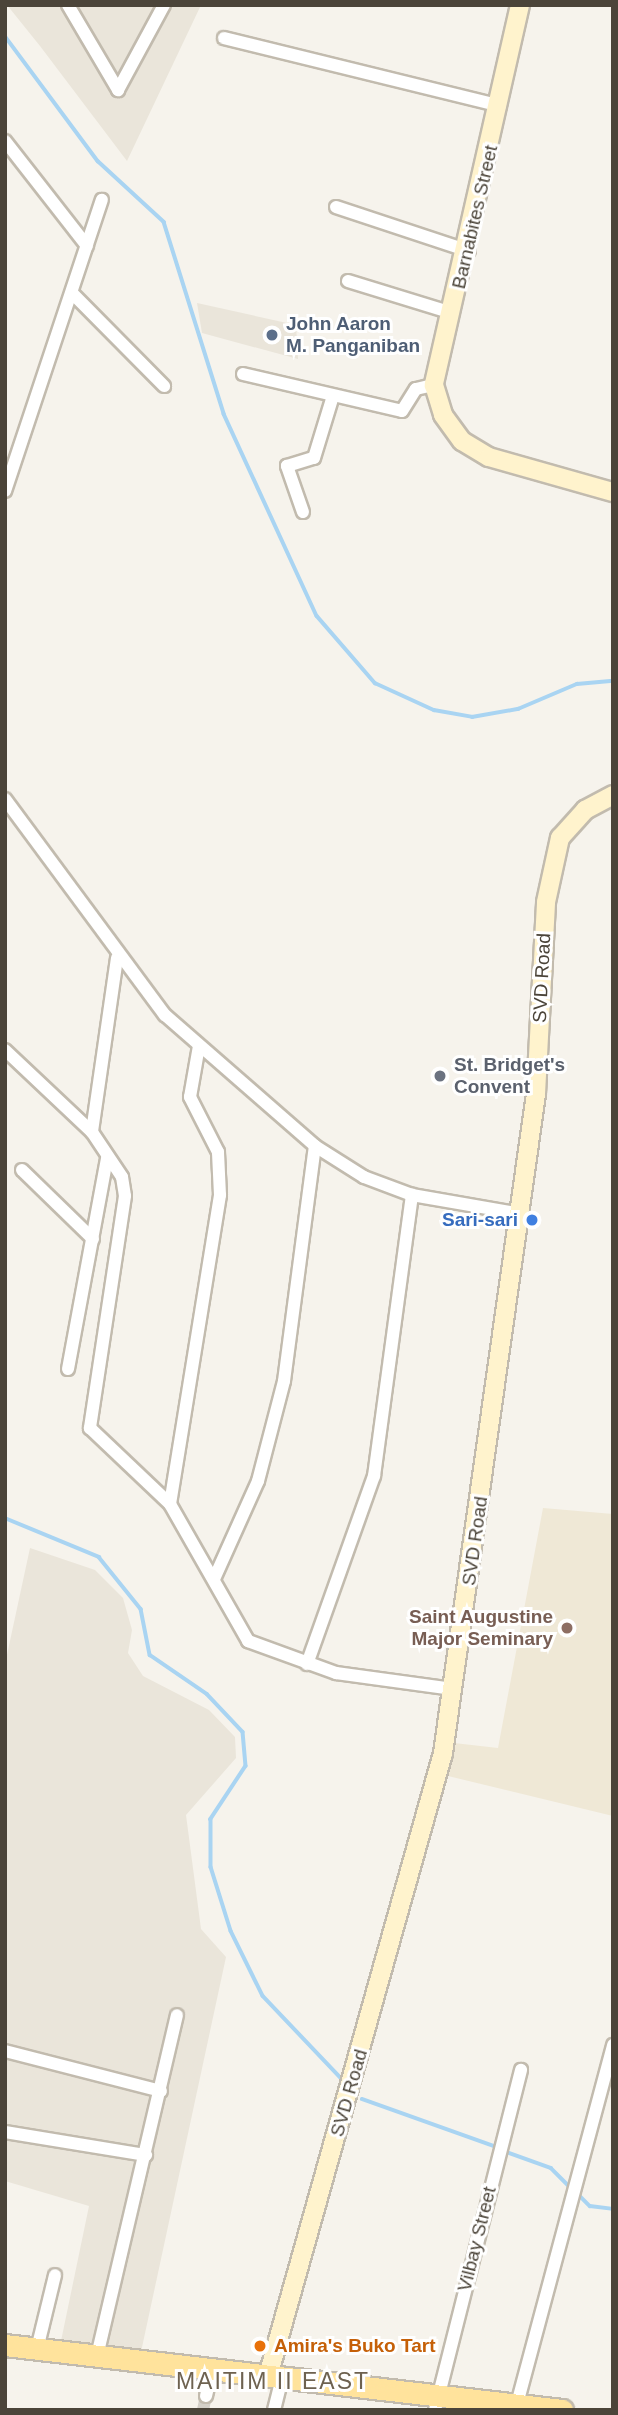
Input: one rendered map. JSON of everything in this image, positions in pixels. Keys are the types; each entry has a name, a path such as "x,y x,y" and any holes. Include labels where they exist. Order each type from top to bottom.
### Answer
{"main road":[{"name":"Barnabites Street","path":"434,385 469,251 520,5"},
{"path":"434,385 443,415 462,441 480,452 526,472 613,492"},
{"name":"SVD Road","path":"275,2377 430,1818 453,1689 522,1214 536,1094 546,902 560,838 584,810 613,795"},
{"path":"5,2345 275,2377 437,2403 517,2404 562,2410"}],"street":[{"path":"68,5 118,90 164,5"},
{"path":"224,38 500,106"},
{"path":"5,141 87,246"},
{"path":"5,491 102,201"},
{"path":"336,207 469,251"},
{"path":"348,282 452,313"},
{"path":"72,293 164,386"},
{"path":"243,374 402,411 415,389 434,385"},
{"path":"303,512 287,466 314,458 334,397"},
{"path":"5,799 117,958 199,1045 315,1146 364,1177 412,1195 522,1214"},
{"path":"92,1132 117,958"},
{"path":"170,1504 220,1195 218,1152 190,1097 199,1045"},
{"path":"5,1049 92,1132 122,1177 125,1196 90,1428 170,1504 248,1642 307,1664 453,1689"},
{"path":"214,1579 258,1481 284,1381 315,1146"},
{"path":"68,1369 107,1158"},
{"path":"22,1170 93,1240"},
{"path":"307,1664 374,1476 412,1195"},
{"path":"97,2356 177,2015"},
{"path":"517,2404 613,2045"},
{"path":"5,2051 161,2091"},
{"name":"Vilbay Street","path":"437,2403 521,2070"},
{"path":"5,2132 146,2155"},
{"path":"37,2349 55,2275"},
{"path":"206,2396 212,2370"},
{"path":"274,2410 275,2377"}],"shaded area":[{"path":"7,5 201,5 127,161 40,46"},
{"path":"197,303 296,325 298,359 202,333"},
{"name":"Saint Augustine Major Seminary","path":"543,1508 613,1514 613,1816 448,1776 454,1743 498,1748"},
{"path":"30,1548 95,1570 123,1598 132,1630 128,1653 143,1676 209,1710 235,1737 236,1758 186,1815 201,1929 226,1957 141,2352 61,2341 89,2206 5,2181 5,1664"}],"waterway":[{"path":"5,36 98,161 164,222 224,414 317,616 375,683 434,710 472,717 518,709 577,684 613,681"},
{"path":"5,1518 99,1557 141,1609 150,1655 207,1694 243,1732 246,1766 211,1819 211,1867 231,1931 263,1996 343,2080"},
{"path":"362,2099 497,2147"},
{"path":"504,2151 551,2168 572,2189"},
{"path":"578,2194 590,2206 613,2209"}],"tunnel":[{"path":"203,2410 206,2396"}],"place":[{"name":"John Aaron M. Panganiban","path":"272,335"},
{"name":"St. Bridget's Convent","path":"440,1076"},
{"name":"Sari-sari","path":"532,1220"},
{"name":"Saint Augustine Major Seminary","path":"567,1628"},
{"name":"Amira's Buko Tart","path":"260,2346"}],"district":[{"name":"MAITIM II EAST","path":"273,2381"}]}
